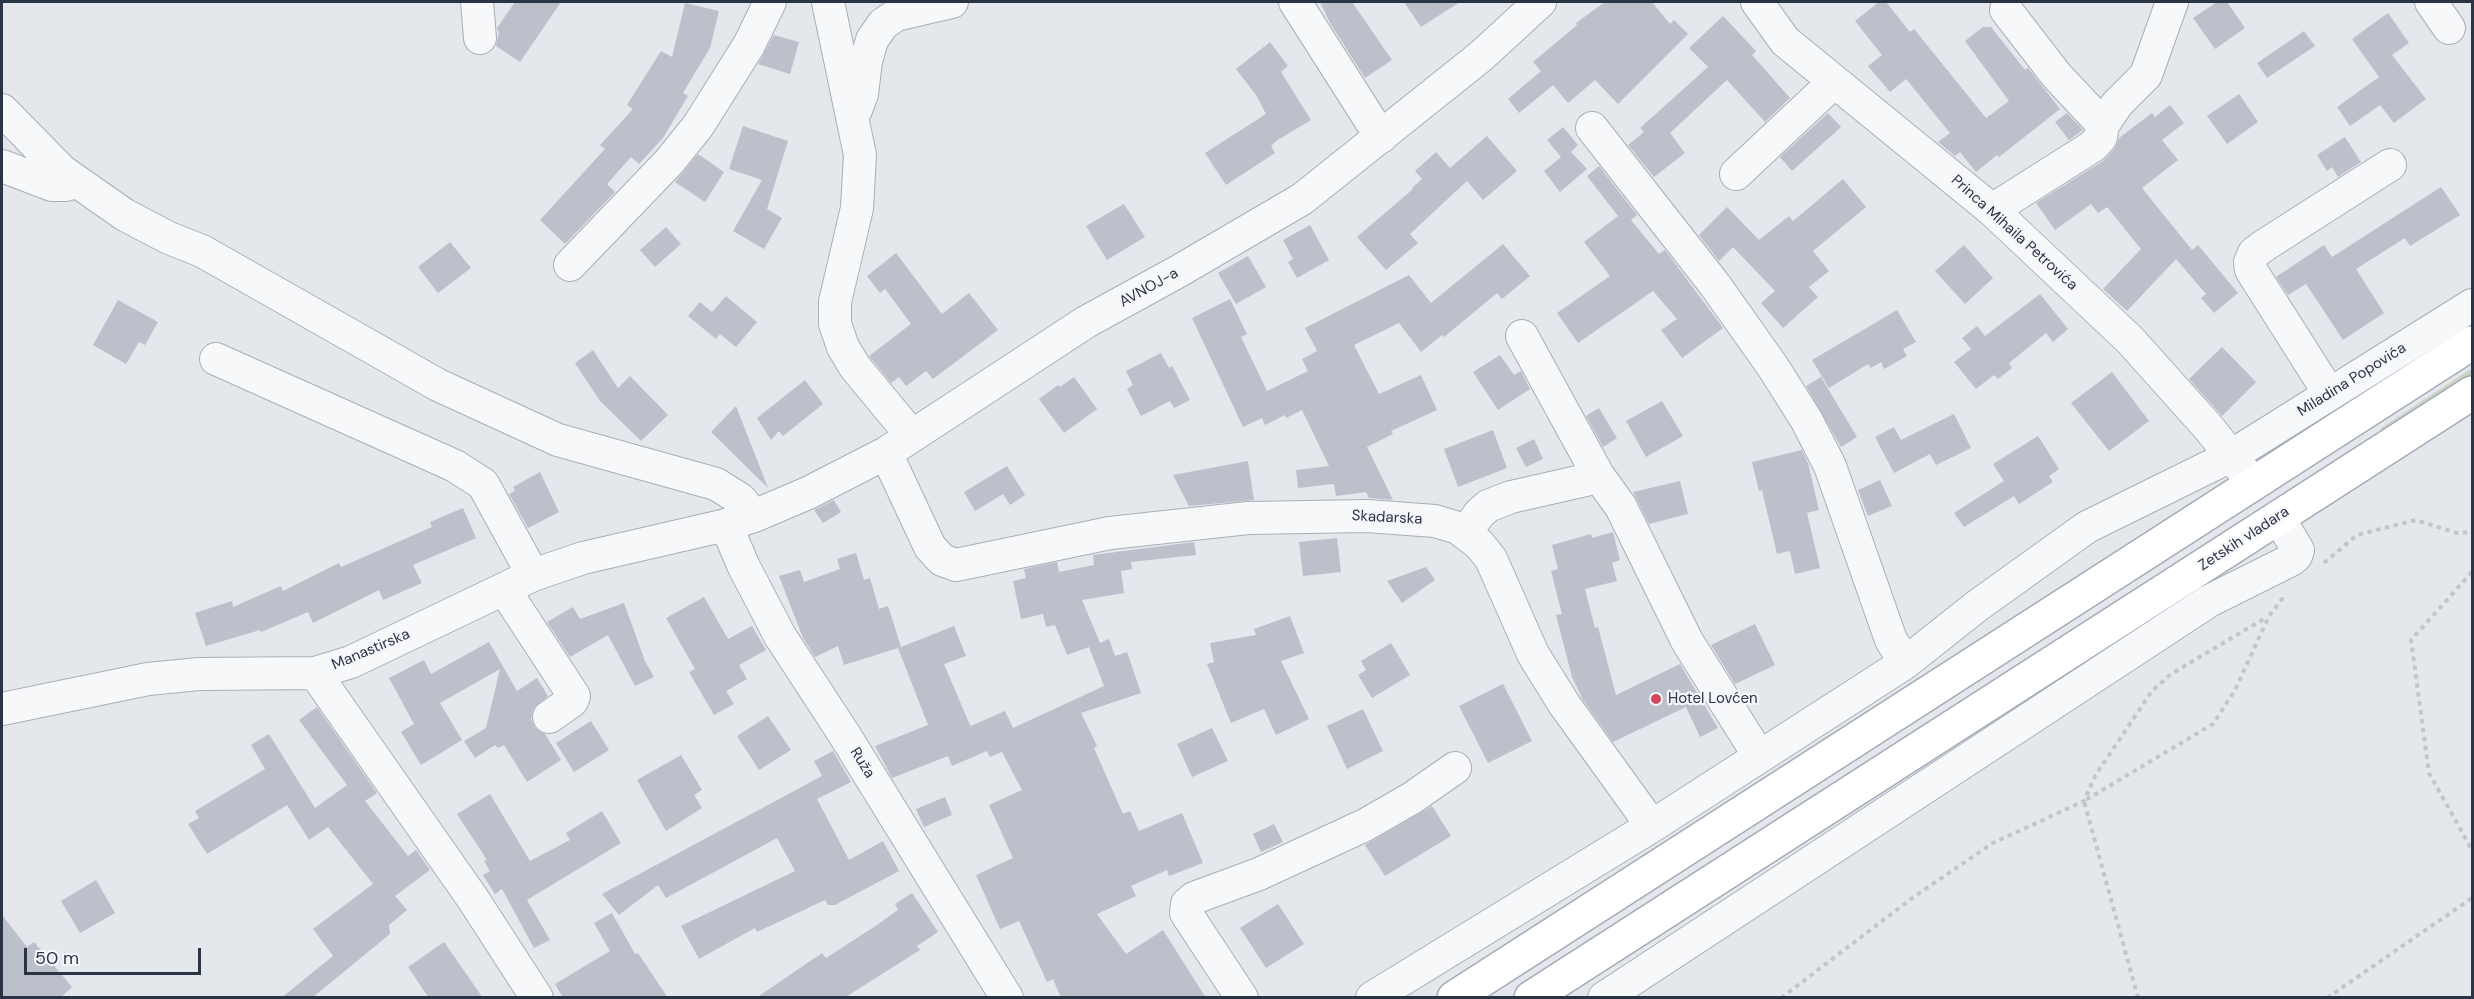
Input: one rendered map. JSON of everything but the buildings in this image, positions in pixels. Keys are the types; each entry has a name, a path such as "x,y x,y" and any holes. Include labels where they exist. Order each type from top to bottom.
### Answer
{"main road":[{"path":"1454,998 2472,343"},
{"name":"Zetskih vladara","path":"1531,998 2472,393"}],"street":[{"path":"477,2 480,38"},
{"path":"570,265 669,162 698,126 749,45 770,2"},
{"path":"828,2 860,155 857,208 835,302 835,324 843,347 855,367 912,436"},
{"path":"853,117 862,94 866,61 872,40 883,24 896,15 952,2"},
{"path":"1295,2 1381,136"},
{"name":"AVNOJ-a","path":"740,520 808,493 885,453 1086,322 1302,199 1480,57 1540,2"},
{"name":"Princa Mihaila Petrovića","path":"1757,2 1785,41 1992,210 2130,340 2253,484"},
{"path":"1992,210 2093,146 2101,137 2103,125 2117,104 2146,75 2172,2"},
{"path":"2431,2 2449,28"},
{"path":"2006,10 2057,76 2103,125"},
{"path":"1736,174 1834,82"},
{"path":"2,110 62,171 125,215 169,238 202,251 438,385 558,440 716,484 740,499 740,520"},
{"path":"1592,128 1715,285 1808,421 1830,466 1891,640 1905,663"},
{"path":"2330,393 2251,270 2250,262 2254,253 2265,245 2390,165"},
{"path":"2,166 52,185 76,182"},
{"name":"Miladina Popovića","path":"1372,998 1652,826 1905,663 1977,606 2087,527 2231,456 2472,305"},
{"path":"1522,336 1598,475 1621,507 1687,641 1759,756"},
{"path":"216,358 455,466 483,484 532,575"},
{"name":"Skadarska","path":"885,453 930,547 942,560 961,565 1110,533 1248,518 1366,516 1444,522 1466,533 1491,559 1533,654 1564,704 1652,826"},
{"path":"1466,533 1479,514 1488,506 1511,497 1586,480 1598,475"},
{"path":"1604,998 2209,601 2291,560 2296,556 2298,549 2278,517"},
{"name":"Manastirska","path":"2,709 148,679 199,674 315,673 351,662 532,575 583,558 740,520"},
{"name":"Ruža","path":"740,520 744,567 780,636 850,744 1007,998"},
{"path":"504,589 574,696 572,701 549,717"},
{"path":"315,673 473,898 537,998"},
{"path":"1242,998 1186,913 1187,904 1194,898 1259,874 1365,825 1412,798 1455,768"}],"path":[{"path":"2357,535 2416,520 2457,533 2472,532"},
{"path":"2472,572 2411,640 2429,773 2472,850"},
{"path":"1781,998 1915,896 1993,843 2085,801 2213,724 2235,690 2269,616 2286,594"},
{"path":"2138,998 2085,801 2096,776 2152,691 2171,674 2269,616"},
{"path":"2327,998 2472,898"}],"green space":[{"path":"2472,368 2472,378 2385,436 2381,428"}],"place":[{"name":"Hotel Lovćen","path":"1656,699"}]}
